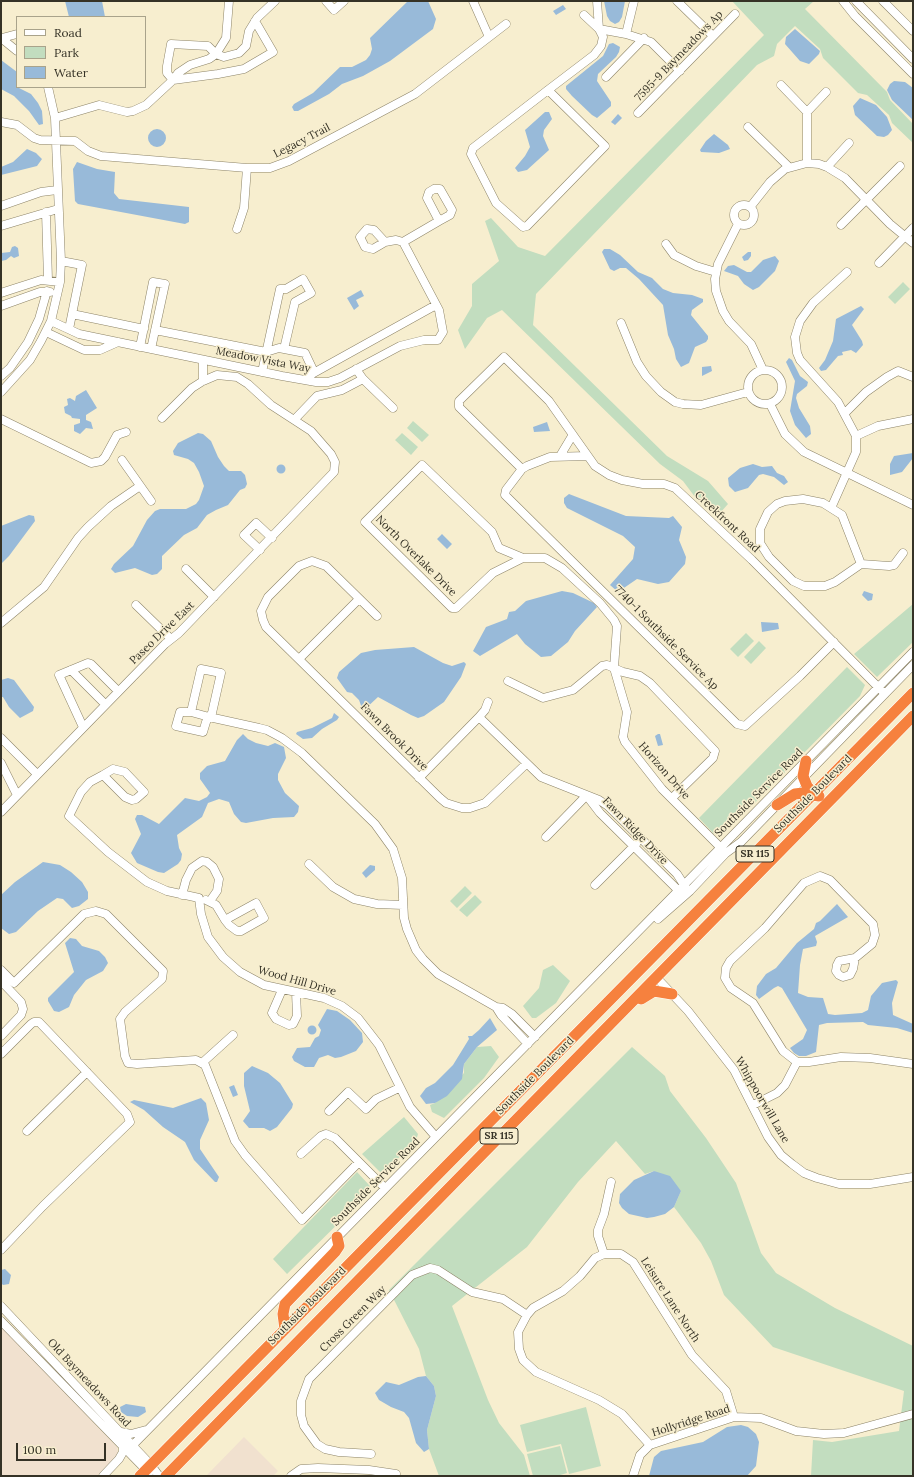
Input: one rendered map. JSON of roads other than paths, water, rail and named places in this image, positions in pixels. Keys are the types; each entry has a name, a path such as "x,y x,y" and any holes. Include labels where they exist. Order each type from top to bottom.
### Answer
{"highway":[{"name":"Southside Boulevard","path":"148,1472 285,1329 913,694"},
{"name":"Southside Boulevard","path":"166,1476 913,716"},
{"path":"806,761 803,776 807,786 814,794"},
{"path":"777,805 795,794 814,794 822,797 833,797"},
{"path":"656,976 654,969 655,960 667,942"},
{"path":"625,1009 636,1004 650,992 672,994"},
{"path":"285,1329 283,1314 285,1304 335,1252 339,1246 337,1237"}],"street":[{"path":"55,118 99,105 133,111 146,105 173,80 178,73 190,65 209,60 216,54 226,38 230,1"},
{"path":"173,80 167,73 171,44 208,46 216,54 224,57 239,53 246,46 249,31 255,21 275,1"},
{"path":"326,1 334,10 344,1"},
{"path":"473,1 489,37"},
{"path":"598,1 599,29"},
{"path":"626,34 634,1"},
{"path":"677,1 713,36"},
{"path":"843,1 855,16 913,74"},
{"path":"856,1 913,59"},
{"path":"883,1 913,31"},
{"path":"855,16 862,8"},
{"name":"7595-9 Baymeadows Ap","path":"638,113 735,14"},
{"path":"548,90 605,146 527,226 523,227 496,203 471,154 473,148 598,50 603,37 599,29 584,15"},
{"path":"173,80 244,69 273,52 255,21"},
{"name":"Legacy Trail","path":"1,122 17,125 34,138 74,141 88,151 101,156 247,168 270,168 279,166 415,94 506,24"},
{"path":"599,29 644,38 651,42 680,71"},
{"path":"1,38 16,34"},
{"path":"1,38 16,49"},
{"path":"606,77 644,38"},
{"path":"781,85 807,112"},
{"path":"4,390 30,360 46,332 51,321 60,282 61,261 55,118 48,88"},
{"path":"807,162 807,112 826,92"},
{"path":"748,126 789,167"},
{"path":"828,167 849,143"},
{"path":"751,206 763,190 780,172 789,167 807,162 828,167 845,178 866,200 913,243"},
{"path":"842,225 900,166"},
{"path":"237,229 244,208 247,168"},
{"path":"1,206 42,192 57,190"},
{"path":"744,204 751,206 755,214 754,220 745,225 738,224 734,218 736,209 744,204"},
{"path":"1,226 58,209"},
{"path":"46,212 48,280"},
{"path":"385,242 396,240 402,242 439,221"},
{"path":"738,224 722,255 716,272 716,291 719,303 730,321 751,344 762,370"},
{"path":"879,263 913,228"},
{"name":"Meadow Vista Way","path":"51,321 79,334 240,368 306,380 328,382 340,378 386,353 410,343 438,340 443,332 441,319 436,305 402,242"},
{"path":"666,244 674,255 696,266 716,272"},
{"path":"61,261 82,266 68,329"},
{"path":"832,506 856,452 856,436 845,413 824,385 806,369 797,353 795,344 796,330 805,314 822,293 847,272"},
{"path":"262,372 280,288 286,289 303,279 311,293 295,302 284,349"},
{"path":"1,293 41,280 60,282"},
{"path":"140,347 153,282 165,284 152,349"},
{"path":"1,306 46,291 58,293"},
{"path":"1,376 14,363 28,342 39,319 46,291"},
{"path":"306,380 314,372 436,305"},
{"path":"72,314 144,328"},
{"path":"621,323 626,339 640,367 661,392 671,400 683,404 701,405 748,392"},
{"path":"155,330 266,352 279,348 305,353 314,372"},
{"path":"46,332 84,350 100,350 118,342"},
{"name":"Creekfront Road","path":"522,469 459,407 459,401 504,357 548,401 595,466 616,478 632,483 664,484 675,488 834,642"},
{"path":"203,360 203,381"},
{"path":"237,377 240,368"},
{"path":"356,369 363,379 393,408"},
{"path":"762,370 771,371 776,374 782,383 780,395 770,404 761,404 756,402 748,392 748,382 750,377 754,373 762,370"},
{"path":"845,413 873,386 898,371 913,377"},
{"path":"162,418 192,388 217,375 237,377 248,384 271,405 295,419 317,396 342,390 363,379"},
{"path":"1,380 4,390"},
{"path":"770,404 779,424 794,444 811,456 913,505"},
{"name":"Paseo Drive East","path":"1,812 105,704 171,639 179,633 332,475 336,468 331,454 320,439 295,419"},
{"path":"856,436 878,426 913,419"},
{"path":"1,420 91,463 96,463 105,457 117,435 126,432"},
{"path":"560,456 572,436"},
{"name":"7740-1 Southside Service Ap","path":"587,456 573,458 560,456 545,458 522,469 506,490 505,495 737,724 745,726 800,676 834,642"},
{"path":"122,460 151,501"},
{"name":"North Overlake Drive","path":"422,465 492,532 500,548 523,558 493,573 456,608 452,608 365,522 422,465"},
{"path":"1,623 44,587 78,538 88,527 111,506 140,486"},
{"path":"861,564 845,519 832,506 803,499 791,500 777,504 768,512 762,523 759,533 763,549 786,575 793,581 804,586 830,584 861,564 894,565 903,553"},
{"path":"260,550 244,535 256,523 272,538"},
{"name":"Horizon Drive","path":"523,558 545,558 562,568 600,603 614,620 617,626 614,668 627,712 624,737 625,742 672,798 726,853"},
{"name":"Fawn Brook Drive","path":"359,599 326,566 312,561 299,566 268,597 262,606 261,615 266,626 446,803 462,808 478,806 491,799 526,764"},
{"path":"186,569 214,597"},
{"path":"299,659 359,599 377,616"},
{"path":"136,605 171,639"},
{"path":"834,642 885,694"},
{"name":"Southside Service Road","path":"684,891 720,847 913,652"},
{"path":"83,727 59,675 84,664 91,664 118,691"},
{"name":"Southside Service Road","path":"103,1476 119,1459 123,1452 139,1441 146,1430 622,949 726,853 741,842 803,776 913,665"},
{"path":"508,681 543,698 573,690 602,666 640,676 650,683 714,751 713,758 672,798"},
{"path":"191,712 201,669 220,673 212,713 209,717 203,732 176,726 180,712 191,712 209,717 270,732 292,744 308,758 375,824 388,841 400,867 404,918 411,940 427,964 447,980 496,1007 503,1008 508,1011 531,1041"},
{"path":"71,670 105,704"},
{"path":"419,778 479,717 485,710 488,702"},
{"path":"479,717 526,764 542,777 586,796 546,837"},
{"path":"1,738 37,774"},
{"path":"1,763 17,795"},
{"path":"103,775 129,800 136,800 144,792 121,770 113,769 90,782 81,792 69,816 108,852 139,877 156,887 182,895 210,901 219,908 225,920"},
{"name":"Fawn Ridge Drive","path":"586,796 599,800 608,806 677,874 684,891"},
{"name":"Fawn Ridge Drive","path":"586,796 600,813 634,846 684,891"},
{"path":"595,885 641,839"},
{"path":"182,895 186,880 192,868 202,861 207,862 213,867 219,879 217,891 210,901"},
{"path":"309,864 333,887 354,899 377,904 403,905"},
{"path":"855,958 872,944 875,935 873,924 830,880 820,876 804,883 782,910 727,964 725,972 728,984 736,992 753,1003 783,1050 797,1062 848,1057 913,1064"},
{"name":"Wood Hill Drive","path":"199,898 201,914 208,937 223,957 251,979 282,990 316,995 334,1002 358,1018 379,1044 399,1088 410,1107 436,1137"},
{"path":"1,970 14,983 84,914 96,912 106,914 163,971 162,979 125,1012 120,1019 126,1060 132,1064 196,1060 202,1063 208,1069 235,1141 244,1155 302,1220 359,1162"},
{"name":"Whippoorwill Lane","path":"656,976 734,1070 768,1137 781,1155 804,1173 839,1184 882,1182 913,1177"},
{"path":"1,981 23,1006 21,1015 1,1036"},
{"path":"282,990 272,1013 276,1019 289,1025 293,1024 297,1016 296,992"},
{"path":"1,1054 31,1024 37,1021 42,1024 127,1114 130,1122 1,1250"},
{"path":"202,1063 233,1035"},
{"path":"753,1105 777,1093 785,1085 797,1062"},
{"path":"27,1131 87,1072"},
{"path":"329,1111 348,1092 366,1109 376,1100 399,1088"},
{"path":"302,1154 321,1136 326,1134 335,1138 385,1188"},
{"path":"611,1182 604,1214 598,1230 598,1236 604,1254 595,1258 580,1276 562,1291 533,1308 521,1324 517,1341 523,1360 528,1367 544,1377 599,1400 616,1410 630,1421 650,1445"},
{"name":"Leisure Lane North","path":"604,1254 621,1254 633,1262 689,1350 726,1391 734,1417"},
{"name":"Cross Green Way","path":"372,1454 339,1452 325,1449 317,1444 304,1426 301,1415 301,1401 309,1380 412,1275 430,1268 438,1270 472,1292 503,1299 527,1315"},
{"name":"Old Baymeadows Road","path":"1,1306 121,1432 128,1448"},
{"name":"Old Baymeadows Road","path":"1,1321 128,1448 148,1472 159,1476"},
{"name":"Hollyridge Road","path":"633,1476 640,1455 650,1445 734,1417 761,1418 796,1431 824,1434 844,1433 913,1414"},
{"path":"121,1432 131,1434 146,1430"},
{"path":"291,1476 300,1469 318,1468 369,1470 396,1474"}],"water":[{"path":"65,1 102,1 105,16 69,16"},
{"path":"408,1 428,1 436,19 433,29 390,61 363,76 342,84 329,94 298,111 294,111 292,107 294,104 313,93 340,67 352,67 366,60 372,49 370,38"},
{"path":"604,1 625,1 622,17 619,22 615,24 610,21 607,16"},
{"path":"563,5 566,9 556,15 553,11"},
{"path":"795,29 820,51 809,64 800,61 785,44 786,37"},
{"path":"613,43 620,47 619,52 616,57 598,74 597,81 611,102 611,106 597,118 572,96 566,89 566,86 603,56 609,44"},
{"path":"1,60 16,71 16,88 31,94 38,103 42,111 43,124 39,125 29,111 14,96 1,89"},
{"path":"894,81 905,82 913,88 913,120 892,100 887,90 890,84"},
{"path":"860,98 876,105 887,117 892,130 888,135 884,137 877,136 855,115 853,106"},
{"path":"545,112 549,112 552,119 544,130 543,136 549,150 527,170 518,172 515,168 530,147 525,130"},
{"path":"618,114 622,118 615,125 611,122"},
{"path":"157,129 163,132 166,138 163,144 157,147 151,144 148,138 151,132"},
{"path":"714,134 728,145 730,149 719,153 701,152 700,150 706,141"},
{"path":"27,149 36,153 42,159 37,166 1,175 1,167 13,162"},
{"path":"77,162 97,169 115,172 114,193 119,199 189,207 189,222 185,224 78,204 75,201 73,169"},
{"path":"15,246 18,248 19,256 14,258 11,256 6,260 1,261 1,253 10,252 12,247"},
{"path":"604,249 610,249 620,255 638,272 652,278 663,289 673,293 692,295 703,299 703,302 692,310 691,315 708,336 708,339 706,342 695,347 689,363 681,367 676,359 674,349 668,335 663,305 639,279 626,268 620,268 614,271 610,269 602,252"},
{"path":"748,252 751,252 751,256 748,260 744,261 742,257"},
{"path":"775,256 779,261 775,271 759,287 753,290 744,284 738,276 724,271 728,266 734,265 747,272 751,272 763,260"},
{"path":"361,290 364,296 356,300 359,306 354,310 347,298"},
{"path":"861,306 864,309 852,325 863,345 856,353 851,350 842,352 843,355 838,356 826,370 821,371 819,368 825,360 833,341 836,319"},
{"path":"789,358 792,360 800,376 808,382 807,386 797,394 796,398 799,408 810,426 811,434 806,438 795,425 790,411 795,381 786,362"},
{"path":"711,366 712,371 702,376 702,367"},
{"path":"86,390 97,408 86,415 86,420 91,422 93,429 86,428 80,434 74,431 74,425 80,423 80,419 72,418 65,413 64,407 68,405 67,399 70,398 75,401 76,396"},
{"path":"547,422 550,431 534,432 533,427"},
{"path":"198,433 203,434 211,441 218,457 229,471 241,471 245,475 247,484 245,488 240,490 228,505 207,515 197,528 184,535 162,556 162,569 157,574 152,575 135,568 115,573 111,569 114,564 133,546 147,520 155,511 160,509 186,509 196,504 199,500 204,486 199,472 194,463 188,459 174,455 173,451 178,443"},
{"path":"913,453 913,458 902,472 890,475 890,464 894,456"},
{"path":"281,464 286,469 281,474 276,469"},
{"path":"753,464 762,467 772,466 777,473 784,476 788,482 784,485 774,477 763,474 759,475 748,488 735,492 729,486 728,478 740,468"},
{"path":"569,494 626,516 669,518 673,516 682,527 679,540 686,557 685,564 669,582 658,584 637,579 618,592 610,585 633,559 635,547 623,536 567,508 564,503 564,498"},
{"path":"29,515 34,516 35,521 9,556 1,564 1,526"},
{"path":"442,534 452,544 447,549 437,539"},
{"path":"562,591 573,593 594,603 597,607 575,631 568,642 551,656 541,657 525,644 517,634 480,656 473,651 486,627 507,619 509,612 515,611 526,601"},
{"path":"864,591 873,594 872,600 868,601 862,595"},
{"path":"761,622 778,623 779,629 762,632"},
{"path":"414,647 443,663 452,666 464,662 466,664 461,677 444,702 424,716 418,718 378,697 363,711 359,700 352,693 347,692 337,678 339,672 361,653 375,650"},
{"path":"8,678 14,680 34,707 33,711 20,718 9,707 3,697 1,697 1,680"},
{"path":"334,713 339,717 337,720 322,729 312,738 303,739 296,734 297,732 312,728 332,718"},
{"path":"243,734 248,739 256,743 268,746 275,743 284,747 286,758 278,774 278,780 285,793 299,806 298,812 294,817 273,818 246,823 241,822 234,814 229,802 219,799 208,803 202,817 177,835 179,848 182,854 181,860 178,864 164,873 137,863 131,853 141,834 135,819 137,815 142,815 159,824 185,798 199,801 207,797 210,793 200,779 200,773 207,766 225,761 237,740"},
{"path":"660,734 663,745 658,746 655,736"},
{"path":"43,862 60,865 71,872 82,882 88,892 88,899 79,906 72,908 63,899 57,898 38,911 16,932 9,934 1,928 1,895 15,882"},
{"path":"370,865 375,866 375,870 366,878 362,873"},
{"path":"837,904 848,917 815,936 817,942 816,946 803,949 798,993 808,997 823,998 828,1014 835,1015 862,1013 868,1010 871,996 882,983 896,980 898,982 892,1003 893,1015 913,1024 913,1033 897,1028 868,1025 863,1022 827,1023 819,1025 816,1052 806,1056 799,1056 790,1048 803,1039 807,1030 782,988 778,986 759,999 756,995 757,986 766,974 776,968 797,943 814,929 816,923 820,921"},
{"path":"70,938 76,939 82,946 99,951 108,963 103,971 86,980 74,995 69,1007 59,1012 54,1011 48,1001 48,998 74,972 65,943"},
{"path":"327,1009 337,1011 350,1020 362,1033 363,1042 356,1051 335,1058 328,1055 319,1058 314,1067 305,1067 294,1061 292,1057 297,1048 310,1047 315,1038 319,1036 321,1030 318,1025"},
{"path":"490,1018 497,1030 477,1047 464,1064 462,1079 447,1096 435,1103 426,1104 420,1096 426,1088 435,1083 453,1065 469,1039 468,1036 472,1036"},
{"path":"310,1026 314,1026 316,1030 314,1034 310,1034 308,1032 308,1028"},
{"path":"252,1066 268,1073 280,1083 293,1104 292,1108 277,1127 270,1131 264,1128 249,1128 243,1121 250,1111 244,1086 244,1073"},
{"path":"234,1085 238,1095 233,1097 229,1087"},
{"path":"201,1098 206,1103 209,1120 200,1140 200,1149 219,1177 217,1182 215,1182 194,1160 185,1142 163,1127 144,1110 130,1102 134,1100 173,1108"},
{"path":"654,1171 670,1176 681,1191 674,1207 665,1214 654,1217 647,1218 629,1214 619,1203 620,1194 634,1180"},
{"path":"5,1269 11,1275 9,1284 3,1285 1,1283 1,1270"},
{"path":"426,1376 434,1386 436,1396 427,1430 429,1449 424,1452 416,1443 409,1418 404,1412 379,1400 375,1393 386,1382 399,1385 418,1377"},
{"path":"126,1404 145,1407 146,1412 138,1417 127,1416 121,1412 120,1407"},
{"path":"741,1425 748,1427 756,1434 759,1442 756,1466 747,1476 649,1476 654,1457 661,1451 703,1442 727,1427"}]}
